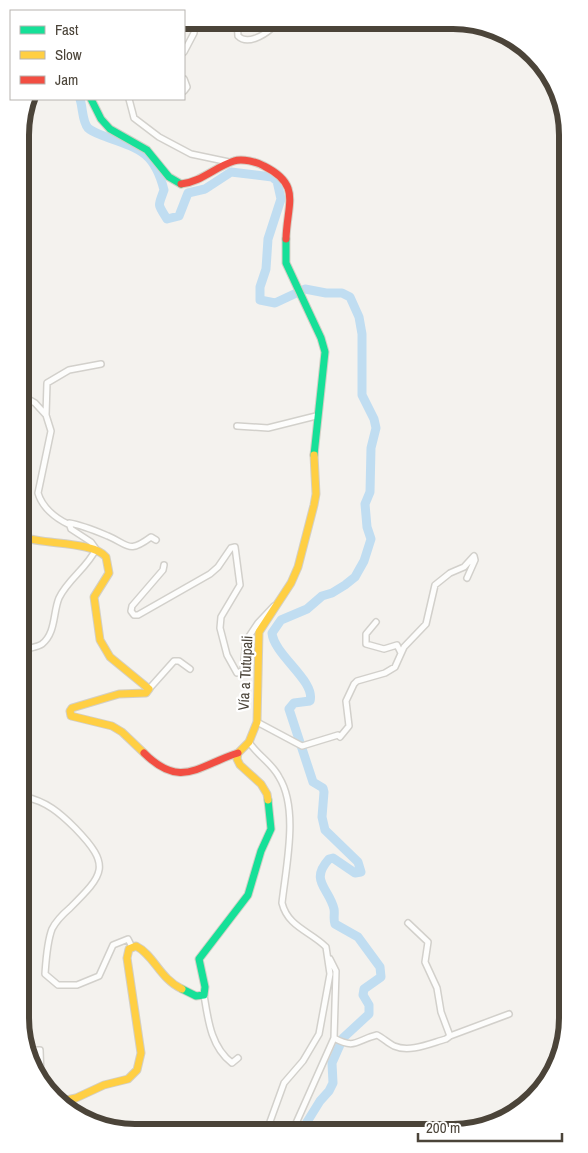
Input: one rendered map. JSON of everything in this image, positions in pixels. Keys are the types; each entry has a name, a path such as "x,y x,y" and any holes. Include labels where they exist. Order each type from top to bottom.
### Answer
{"street":[{"path":"185,50 194,29"},
{"path":"238,29 238,36 243,40 249,41 271,29"},
{"name":"Vía a Tutupali","path":"91,100 100,119 108,128 117,136 141,146 161,169 178,184 192,183 229,162 245,160 258,163 281,174 289,186 285,256 321,338 325,352 316,416 314,505 298,567 280,601 259,632 257,722 249,742 238,753"},
{"path":"129,100 134,118 160,137 191,154 229,162"},
{"path":"101,364 69,370 47,383 46,415 51,431 38,492 40,500 51,513 68,524 71,529 91,542 96,549 106,556 109,573 94,597 101,644 115,662 149,689"},
{"path":"29,401 46,415"},
{"path":"237,426 268,428 316,416"},
{"path":"68,524 71,523 109,536 126,546 139,546 151,537 156,540"},
{"path":"29,539 37,542 96,549"},
{"path":"164,565 163,570 132,606 134,615 138,615 210,574 218,567 231,548 235,547 240,585 222,618 220,628 228,655 237,673 243,671 246,642 258,623 280,601"},
{"path":"29,649 42,645 49,635 59,598 67,585 90,562 96,549"},
{"path":"257,722 302,745 338,735 340,738 343,736 348,726 347,697 354,684 357,681 389,672 399,662 404,647 426,624 435,585 464,566 474,556 476,560 467,578"},
{"path":"376,622 366,634 366,644 384,649 398,645 401,656"},
{"path":"190,669 179,661 174,661 146,693 119,694 72,708 70,713 76,717 112,726 156,764 176,772 197,771 228,755 238,753 237,759 240,765 256,778 266,794 272,824 261,851 248,895 199,959 198,969 206,988 204,995 211,1032 221,1054 232,1063 238,1058"},
{"path":"249,742 254,750 276,772 289,805 282,902 284,910 294,924 326,947 336,971 336,1039 296,1124"},
{"path":"29,798 45,802 59,814 90,844 100,860 100,870 96,880 60,917 52,929 45,974 58,985 78,985 99,976 113,945 128,939 132,947"},
{"path":"408,923 428,942 425,962 437,988 441,1012 450,1036"},
{"path":"132,947 136,946 142,950 159,972 172,984 196,996 204,995"},
{"path":"68,1100 104,1085 128,1079 137,1070 142,1053 127,955 132,947"},
{"path":"269,1124 284,1083 303,1061 319,1034 328,990 329,958"},
{"path":"336,1039 345,1044 355,1045 377,1035 393,1046 413,1048 446,1039 510,1014"},
{"path":"34,1050 40,1050 41,1067"}],"waterway":[{"path":"80,100 88,128 95,133 138,150 151,161 156,168 164,190 160,205 167,219 179,216 188,193 205,189 231,172 272,177 277,181 281,199 268,239 266,269 260,287 260,300 275,303 305,289 326,293 342,293 350,297 359,317 362,334 362,395 374,419 376,428 371,448 370,492 365,504 367,527 371,539 364,561 355,577 332,593 322,596 307,609 281,620 272,633 274,641 301,676 310,693 310,701 294,703 289,709 313,782 323,788 322,817 325,830 358,862 361,872 355,873 333,858 329,859 323,867 320,879 332,902 335,924 358,937 380,967 381,977 364,989 363,995 369,1005 369,1014 343,1038 332,1063 333,1083 306,1124"}],"traffic: fast":[{"path":"92,100 101,119 110,129 147,150 169,177 181,184"},
{"path":"286,239 286,263 321,338 325,352 314,455"},
{"path":"182,989 196,996 204,995 205,987 199,959 248,895 261,851 271,829 268,800"}],"traffic: slow":[{"path":"268,800 261,784 240,765 237,759 238,753 249,742 257,722 259,632 291,583 298,567 314,505 316,494 314,455"},
{"path":"29,539 90,548 106,557 109,573 94,597 100,640 110,657 149,689 146,693 119,694 72,708 70,711 71,716 112,726 122,732 144,753"},
{"path":"67,1100 76,1098 104,1085 128,1079 137,1070 141,1053 127,958 129,949 136,946 142,950 174,985 182,989"}],"traffic: jam":[{"path":"181,184 188,183 237,160 249,161 264,166 284,180 288,188 290,196 286,239"},
{"path":"144,753 157,764 169,770 180,772 201,768 238,753"}]}
